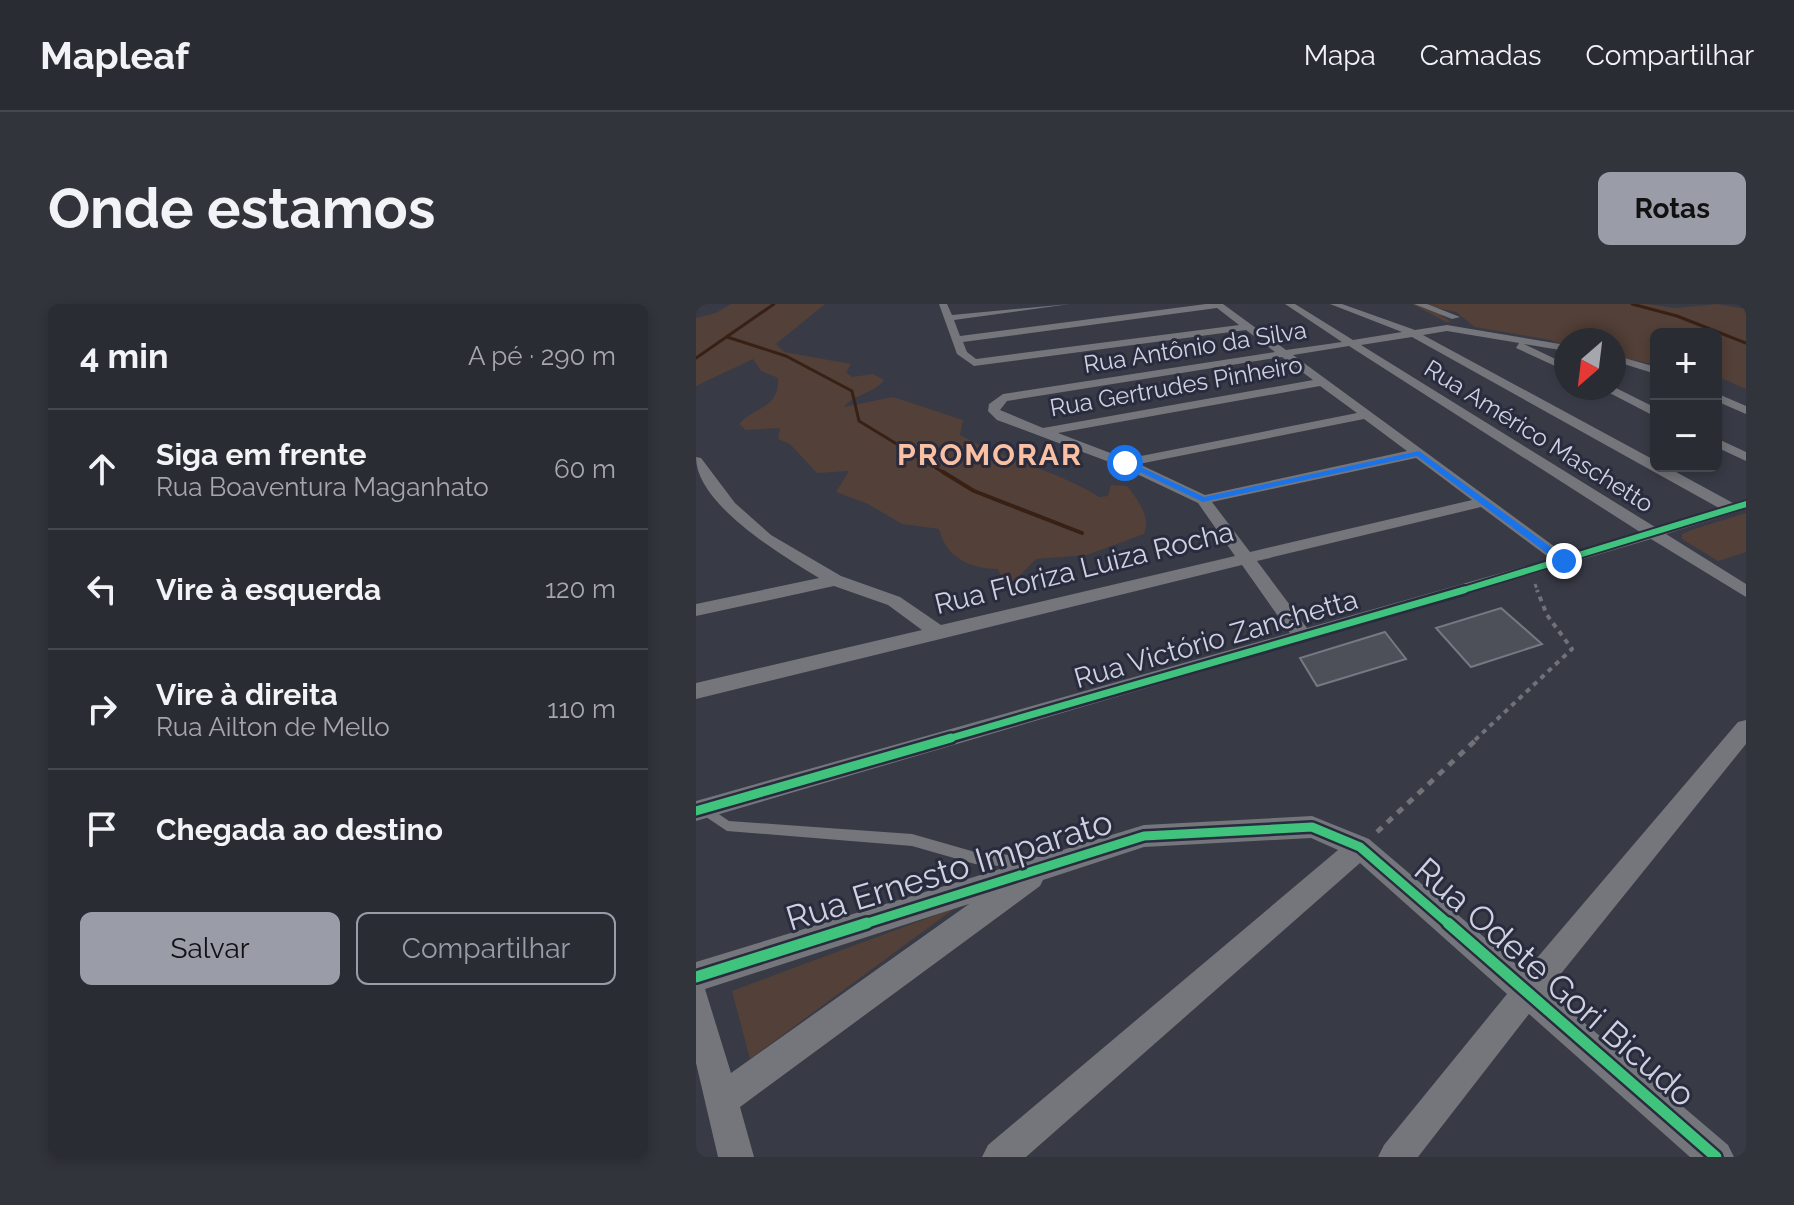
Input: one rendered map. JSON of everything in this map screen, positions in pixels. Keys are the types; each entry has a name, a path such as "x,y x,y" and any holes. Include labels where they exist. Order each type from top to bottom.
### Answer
{"street":[{"path":"943,304 962,354 974,363 1247,327"},
{"path":"949,318 1066,304"},
{"name":"Rua Américo Maschetto","path":"1289,304 1746,592"},
{"path":"1334,304 1411,332 1738,506"},
{"path":"1418,304 1554,362"},
{"path":"956,340 1218,305 1564,561"},
{"name":"Rua Antônio da Silva","path":"1038,433 994,411 995,404 1003,398 1411,332 1456,322"},
{"path":"1494,334 1554,345"},
{"path":"1529,350 1550,344"},
{"path":"1626,362 1650,369"},
{"name":"Rua Gertrudes Pinheiro","path":"1038,433 1321,382"},
{"path":"1626,398 1650,410"},
{"path":"1722,400 1746,410"},
{"path":"1125,463 1366,415"},
{"path":"1038,433 1125,463 1203,500 1303,637"},
{"path":"1722,445 1746,457"},
{"path":"1203,500 1419,453"},
{"path":"696,461 730,506 765,538 835,580 894,601 937,632"},
{"path":"696,489 714,486"},
{"name":"Rua Floriza Luiza Rocha","path":"696,691 1485,501"},
{"name":"Rua Victório Zanchetta","path":"700,810 1564,561 1738,506"},
{"path":"696,610 835,580"},
{"path":"1396,1157 1528,991 1746,728"},
{"name":"Rua Ernesto Imparato","path":"696,977 1144,836 1312,827 1360,847"},
{"path":"1000,1157 1360,847"},
{"name":"Rua Odete Gori Bicudo","path":"1360,847 1716,1157"},
{"path":"721,1101 929,947 1051,864"},
{"path":"696,1000 736,1157"}],"lane":[{"path":"700,810 727,826 912,840 975,858 1051,864"}],"path":[{"path":"1360,847 1572,649 1547,615 1535,589 1534,569"}],"shaded area":[{"path":"731,304 825,304 776,344 784,352 851,364 846,372 852,377 873,374 884,380 844,407 893,397 963,420 960,435 1065,479 1099,497 1108,496 1111,485 1127,486 1145,515 1144,534 1087,555 1036,559 1006,589 998,569 978,567 961,560 947,547 939,529 902,524 868,504 836,492 849,471 817,473 790,444 778,439 780,428 746,430 739,424 765,406 778,388 778,378 761,371 753,359 696,386 696,318 716,313"},
{"path":"1412,304 1648,304 1675,308 1718,304 1746,309 1746,389 1722,379 1722,328 1650,328 1650,364 1626,359 1626,328 1554,328 1554,341 1475,327 1456,312 1428,306 1451,322"},
{"path":"1746,513 1746,552 1718,561 1682,539 1682,534 1691,530"},
{"path":"955,908 750,1059 732,991"}],"building":[{"path":"1501,608 1542,644 1471,667 1436,628"},
{"path":"1385,632 1406,659 1317,686 1300,658"}],"waterway":[{"path":"696,358 774,304"},
{"path":"1632,304 1677,316 1746,343"},
{"path":"727,337 786,356 852,391 859,421 946,474"},
{"path":"943,472 974,491 1082,533"}],"cycle path":[{"path":"696,811 1564,561 1746,504"},
{"path":"696,977 1144,836 1312,827 1360,847 1716,1157"}],"district":[{"name":"PROMORAR","path":"990,454"}],"route":[{"path":"1125,463 1203,500 1419,453 1564,561"}]}
